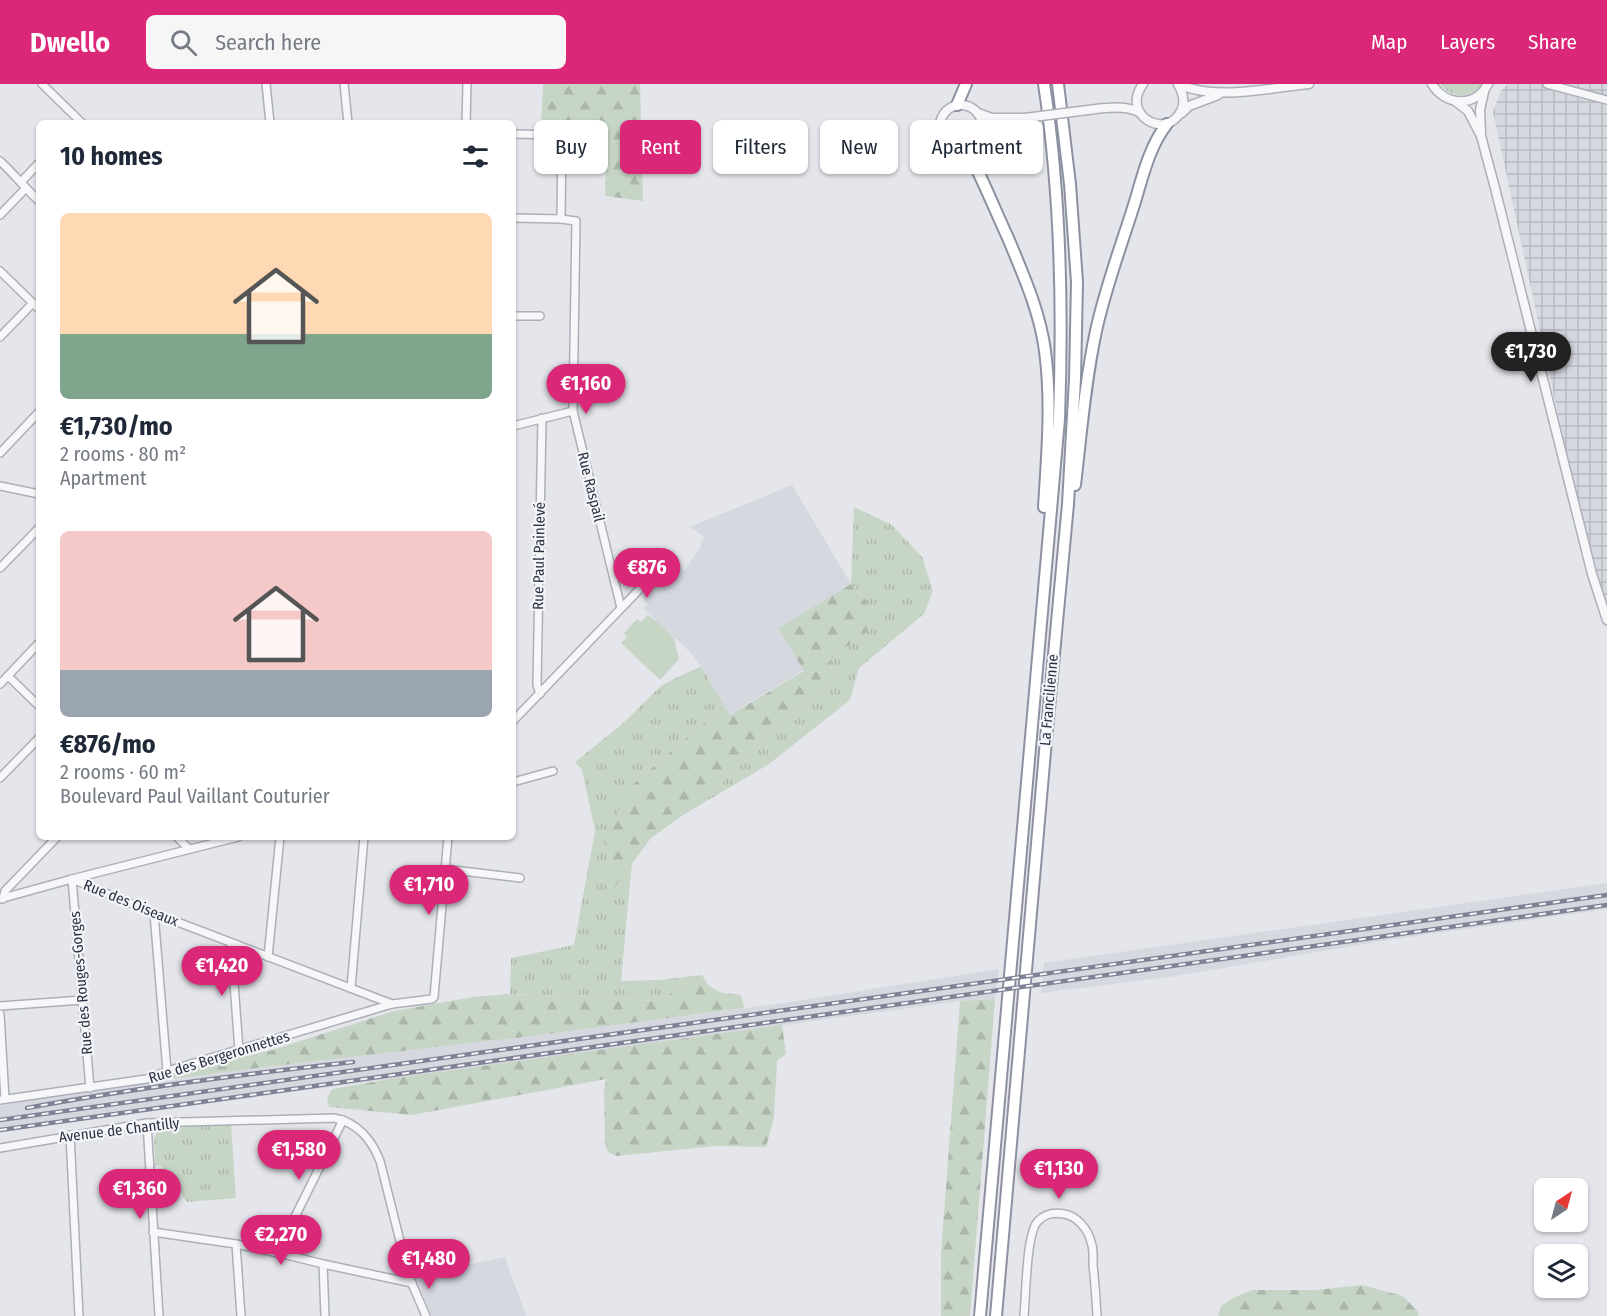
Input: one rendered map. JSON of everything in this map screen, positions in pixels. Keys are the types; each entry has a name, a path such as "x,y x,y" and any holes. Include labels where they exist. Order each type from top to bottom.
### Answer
{"highway":[{"path":"957,105 966,84"},
{"name":"La Francilienne","path":"980,1316 1059,419 1061,291 1056,192 1044,84"},
{"name":"La Francilienne","path":"996,1316 1068,504 1075,379 1077,282 1070,184 1059,84"},
{"path":"1068,504 1073,500 1090,363 1099,320 1142,176 1152,148 1167,124"},
{"path":"979,174 1034,304 1045,351 1048,440 1043,532 1046,552"}],"street":[{"path":"42,84 78,120"},
{"path":"266,84 270,120"},
{"path":"344,84 348,120"},
{"path":"466,84 466,120"},
{"path":"1143,84 1137,97 1139,112 1150,123 1158,125 1174,120 1189,106 1221,94"},
{"path":"1178,84 1190,90 1221,94 1309,84"},
{"path":"1178,84 1184,99 1184,107 1180,115"},
{"path":"1547,84 1607,100"},
{"path":"1455,101 1476,98 1488,85"},
{"path":"1481,136 1480,111 1488,85"},
{"path":"1431,86 1468,111 1481,136 1592,574 1607,620"},
{"path":"1088,110 1115,105 1137,97"},
{"path":"940,120 944,112 957,105 971,107 978,113 992,118 1025,118"},
{"path":"1003,120 1110,108 1131,109 1139,112"},
{"path":"978,113 981,120"},
{"path":"516,134 562,137 561,219 516,218"},
{"path":"0,161 22,181 26,189 36,198"},
{"path":"22,181 36,166"},
{"path":"0,215 26,189"},
{"name":"Rue Raspail","path":"561,219 576,221 573,411 621,608"},
{"path":"0,271 36,306"},
{"path":"0,337 33,303"},
{"path":"516,315 540,316"},
{"path":"516,425 573,411"},
{"path":"0,453 36,415"},
{"name":"Rue Paul Painlevé","path":"540,694 537,685 542,418"},
{"path":"0,486 36,493"},
{"path":"0,568 36,531"},
{"path":"516,718 656,573"},
{"path":"0,684 36,646"},
{"path":"8,676 36,703"},
{"path":"0,778 36,741"},
{"path":"516,781 553,771"},
{"path":"54,840 4,891 2,899 218,840"},
{"path":"180,840 189,849"},
{"path":"268,957 280,840"},
{"path":"351,988 364,840"},
{"path":"448,840 445,869 520,878"},
{"name":"Rue des Bergeronnettes","path":"3,1099 146,1080 167,1071 392,1004 429,1000 434,997 445,869"},
{"name":"Rue des Oiseaux","path":"72,879 154,914 392,1004"},
{"name":"Rue des Rouges-Gorges","path":"72,879 90,1088"},
{"path":"154,914 167,1071"},
{"path":"231,943 239,1050"},
{"path":"0,1006 82,1000"},
{"path":"0,1014 3,1099"},
{"name":"Avenue de Chantilly","path":"0,1148 147,1123 334,1118 343,1120"},
{"path":"277,1252 343,1120 353,1124 375,1148 380,1161 408,1272 426,1316"},
{"path":"147,1123 159,1316"},
{"path":"70,1135 79,1316"},
{"path":"1024,1316 1028,1259 1034,1227 1046,1214 1056,1212 1068,1214 1078,1220 1092,1243 1097,1316"},
{"path":"153,1232 277,1252 412,1283"},
{"path":"236,1244 241,1316"},
{"path":"322,1264 325,1316"}],"shaded area":[{"path":"1508,84 1607,84 1607,615 1600,581 1578,507 1493,112 1501,91"},
{"path":"792,485 851,584 778,628 804,670 729,715 701,666 689,651 643,608 648,604 642,596 665,570 673,574 679,567 684,571 705,537 690,527"},
{"path":"1607,883 1607,909 1394,939 1176,976 1041,993 1044,963"},
{"path":"999,969 995,999 960,1001 0,1132 0,1106 14,1103 257,1068 532,1036 777,1004"},
{"path":"505,1257 526,1316 432,1316 415,1276"}],"green space":[{"path":"543,84 640,84 641,120 620,120 620,174 642,174 643,201 605,196 606,174 608,174 608,120 541,120"},
{"path":"1440,84 1482,84 1467,95 1455,95"},
{"path":"854,507 892,525 922,557 933,591 924,614 859,668 850,700 769,764 705,802 767,732 834,681 830,659 874,626 866,600 851,584"},
{"path":"851,584 866,600 875,626 830,659 834,681 767,732 705,802 651,838 614,888 604,840 631,786 724,706 730,715 804,671 778,628"},
{"path":"648,615 674,638 679,659 660,680 621,643 627,637 624,633 637,619 641,622"},
{"path":"701,666 724,706 631,786 614,887 632,862 621,981 702,975 709,986 685,986 655,1001 510,994 511,958 574,945 595,831 582,770 575,762 621,725 662,685"},
{"path":"685,986 709,986 722,993 741,995 744,1008 175,1079 170,1074 172,1071 269,1051 394,1011 473,997 510,994 655,1001"},
{"path":"995,999 970,1316 941,1316 941,1253 960,1001"},
{"path":"782,1025 786,1054 777,1061 774,1118 766,1147 715,1146 617,1156 608,1152 605,1144 604,1091 606,1079 412,1115 329,1107 327,1098 332,1089 402,1077"},
{"path":"231,1124 236,1198 187,1202 161,1165 155,1166 154,1137 162,1125"},
{"path":"1362,1285 1403,1296 1419,1313 1418,1316 1218,1316 1221,1306 1252,1290 1315,1290"}],"railway":[{"path":"0,1120 1607,895"},
{"path":"0,1130 1607,905"},
{"path":"27,1108 190,1082 353,1062"}]}
